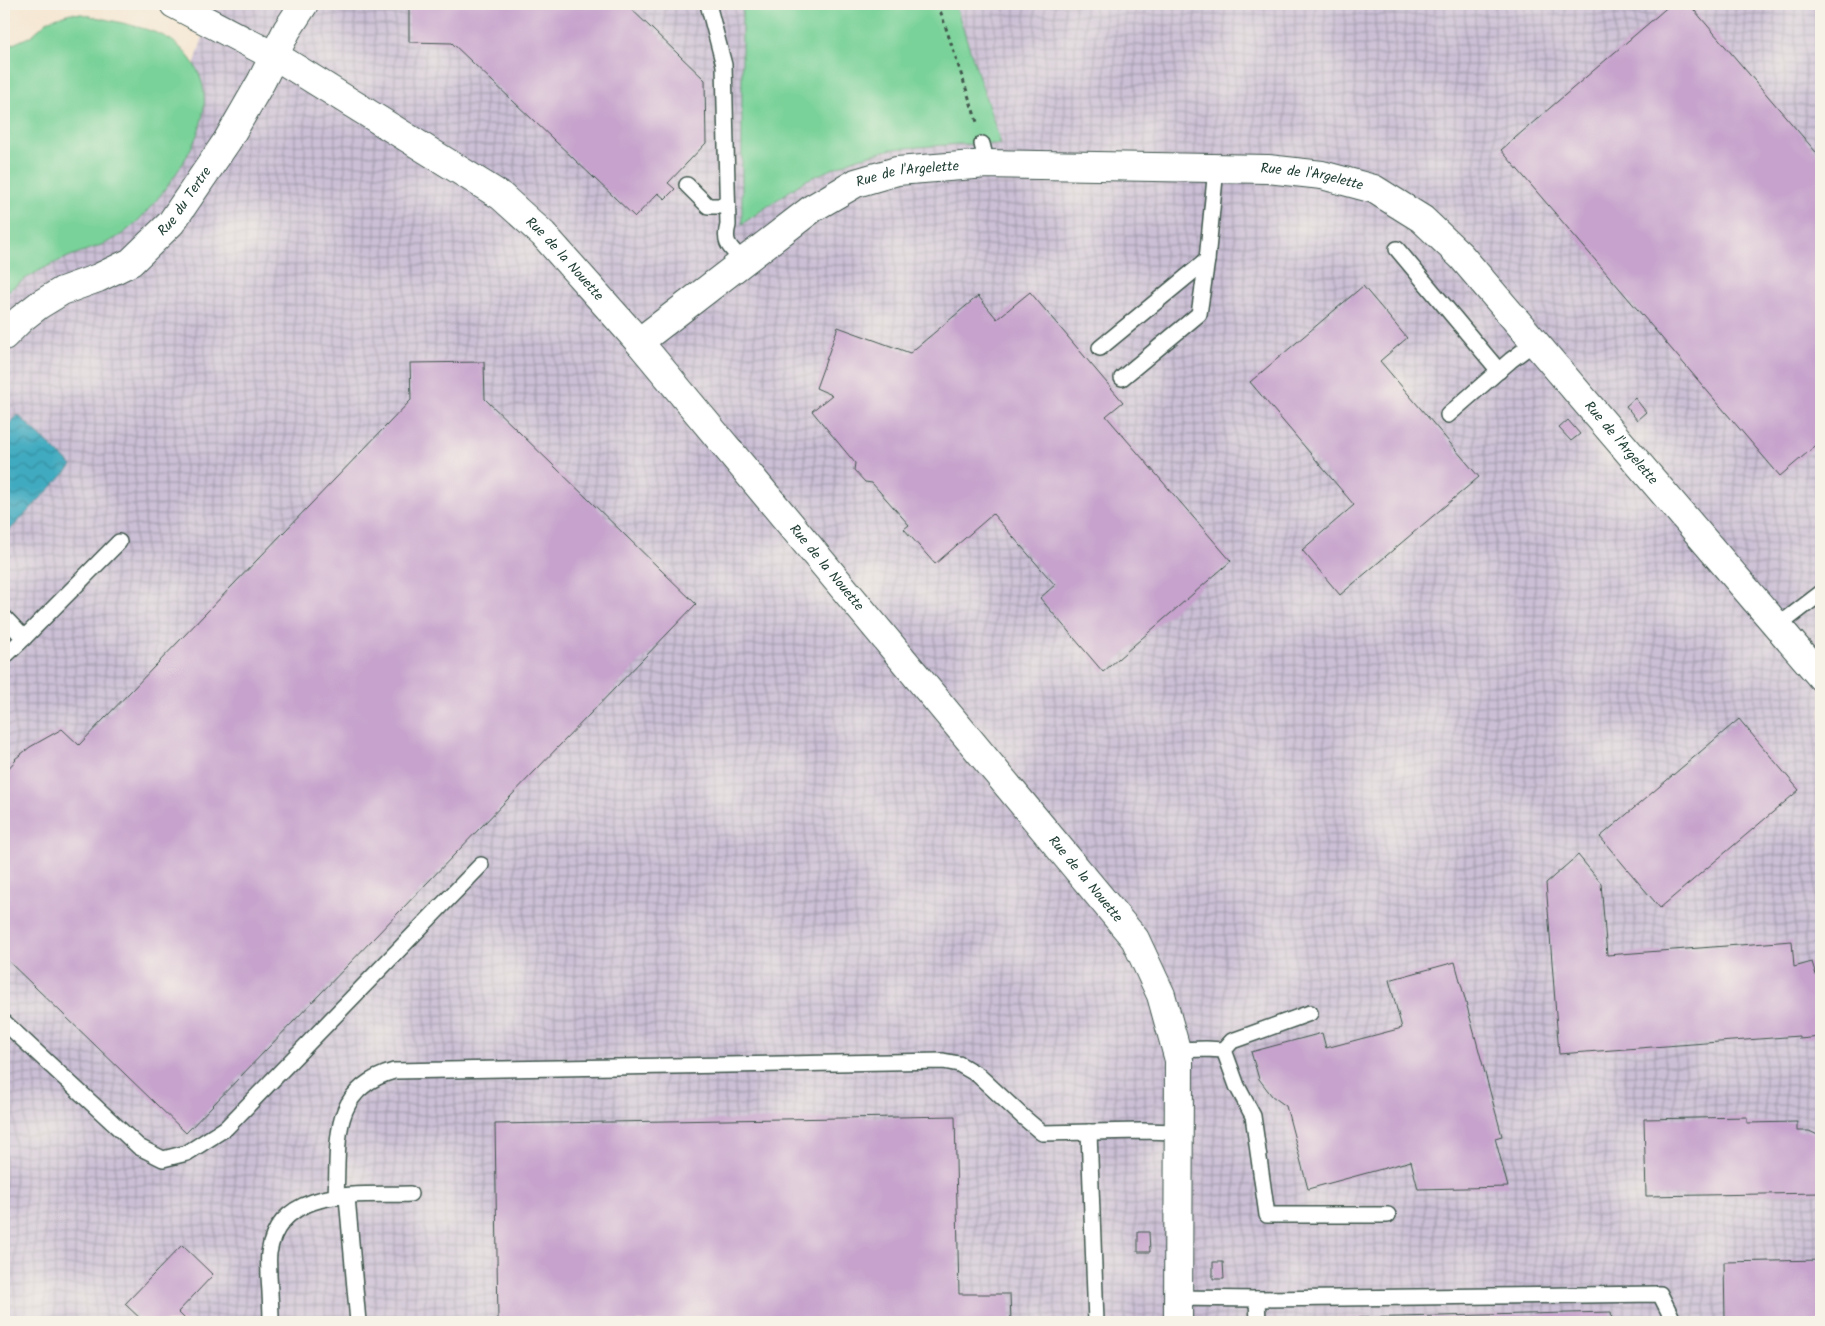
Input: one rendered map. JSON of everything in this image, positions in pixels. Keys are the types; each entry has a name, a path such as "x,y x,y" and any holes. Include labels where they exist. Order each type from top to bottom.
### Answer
{"street":[{"name":"Rue de la Nouette","path":"174,4 274,56 501,196 543,234 638,342 1135,939 1162,995 1179,1060 1178,1310"},
{"name":"Rue du Tertre","path":"4,336 39,305 62,291 98,278 131,262 171,224 227,141 304,4"},
{"name":"Rue de l'Argelette","path":"638,342 813,208 856,183 897,171 985,154 1216,168 1268,169 1322,175 1374,189 1422,219 1462,256 1821,677"}],"lane":[{"path":"708,4 724,65 728,224 725,236 727,244 743,261"},
{"path":"1122,378 1200,314 1216,168"},
{"path":"687,185 708,206 727,206"},
{"path":"1397,249 1499,371"},
{"path":"1100,348 1207,260"},
{"path":"1448,415 1535,342"},
{"path":"4,657 119,542"},
{"path":"1778,626 1821,593"},
{"path":"4,617 24,638"},
{"path":"4,1022 139,1146 163,1159 187,1153 226,1128 481,865"},
{"path":"1176,1050 1224,1050 1232,1041 1310,1013"},
{"path":"1224,1050 1237,1086 1253,1116 1267,1215 1388,1215"},
{"path":"358,1322 342,1197 340,1124 352,1097 369,1081 394,1071 943,1061 959,1064 978,1075 1042,1133 1178,1132"},
{"path":"1090,1132 1096,1322"},
{"path":"271,1322 268,1254 272,1238 280,1224 291,1212 320,1198 410,1194"},
{"path":"1178,1310 1257,1299 1660,1294 1672,1322"},
{"path":"1257,1299 1258,1322"}],"path":[{"path":"938,4 974,109 985,154"}],"shaded area":[{"path":"213,4 1821,4 1821,1322 4,1322 4,273 153,200"}],"green space":[{"path":"743,4 955,4 1001,144 958,144 892,149 855,159 804,181 742,224"},
{"path":"70,13 82,14 144,29 157,33 175,43 191,60 201,78 204,96 203,115 189,153 178,171 142,217 131,227 111,241 42,269 4,294 4,48 31,36 49,20"}],"water":[{"path":"18,415 72,466 4,536 4,429"}],"building":[{"path":"409,4 626,4 705,80 706,143 668,183 675,189 665,199 658,193 635,217 452,43 409,42"},
{"path":"1671,4 1689,4 1821,158 1821,441 1780,476 1501,150"},
{"path":"1363,286 1407,338 1380,361 1479,477 1340,595 1302,550 1354,505 1250,382"},
{"path":"1030,292 1123,402 1106,416 1231,561 1103,672 1040,598 1055,585 993,514 935,564 904,529 909,525 872,483 865,482 854,470 855,463 812,411 832,395 816,388 838,327 910,353 978,296 997,319"},
{"path":"484,362 485,399 696,604 186,1133 4,957 4,773 15,759 30,747 62,729 79,745 411,400 410,363"},
{"path":"1635,398 1646,412 1637,420 1626,406"},
{"path":"1568,420 1580,434 1571,441 1559,428"},
{"path":"1739,719 1799,790 1660,908 1600,837"},
{"path":"1578,855 1601,883 1607,955 1792,941 1794,967 1812,962 1817,978 1821,992 1821,1037 1799,1039 1799,1036 1559,1054 1546,883"},
{"path":"1455,962 1502,1136 1495,1138 1508,1187 1418,1189 1411,1161 1308,1189 1286,1106 1272,1096 1259,1079 1251,1052 1322,1033 1326,1048 1402,1028 1389,980"},
{"path":"955,1116 959,1294 1010,1294 1011,1322 498,1322 495,1124"},
{"path":"1747,1117 1747,1123 1797,1122 1797,1131 1809,1131 1820,1136 1821,1193 1646,1196 1644,1119"},
{"path":"1138,1232 1149,1232 1150,1252 1138,1252"},
{"path":"182,1245 213,1275 178,1312 188,1322 144,1322 125,1304"},
{"path":"1821,1260 1821,1322 1725,1322 1724,1262"},
{"path":"1213,1262 1223,1262 1224,1279 1213,1279"},
{"path":"1611,1312 1612,1322 1312,1322 1314,1319"},
{"path":"1639,1319 1640,1322 1626,1322 1626,1320"}]}
